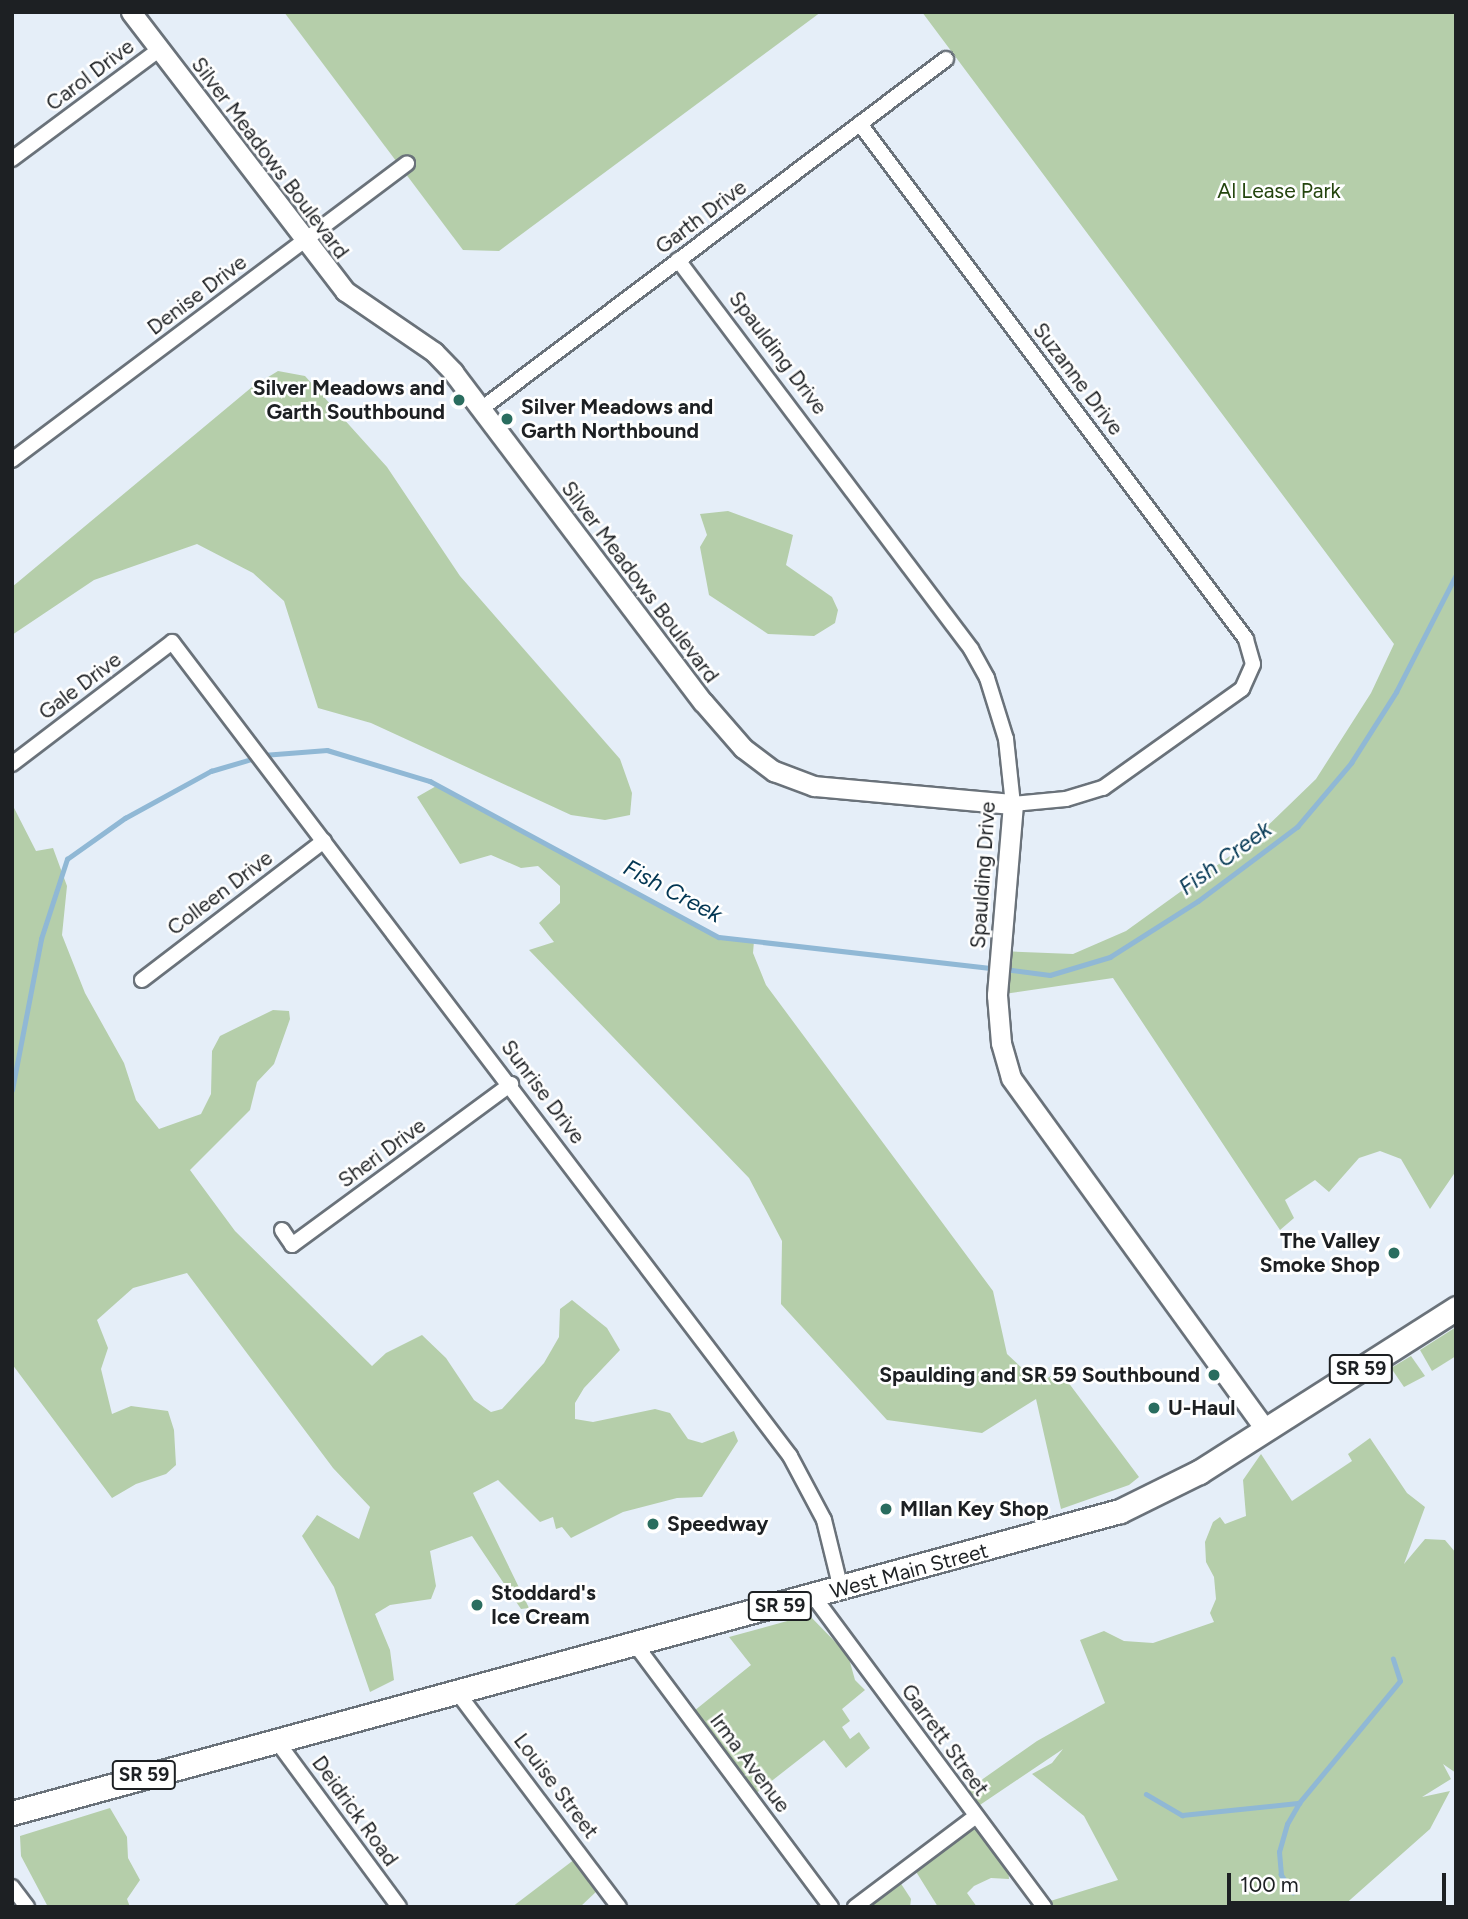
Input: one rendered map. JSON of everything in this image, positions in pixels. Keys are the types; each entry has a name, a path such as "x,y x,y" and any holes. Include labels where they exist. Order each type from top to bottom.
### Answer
{"main road":[{"name":"West Main Street","path":"276,1740 814,1597 1120,1511 1172,1488 1456,1308"},
{"name":"SR 59","path":"12,1813 276,1740"}],"street":[{"name":"Silver Meadows Boulevard","path":"131,12 304,241 345,290 434,352 481,409 711,713 759,761 814,786 1013,804 1066,799 1118,780 1242,689 1253,664"},
{"name":"Carol Drive","path":"12,159 159,50"},
{"name":"Garth Drive","path":"481,409 946,59"},
{"name":"Suzanne Drive","path":"860,124 1236,623 1251,648 1253,664"},
{"name":"Denise Drive","path":"12,460 407,163"},
{"name":"Spaulding Drive","path":"678,260 971,649 987,678 1006,739 1013,804 997,995 1005,1063 1017,1088 1266,1430"},
{"name":"Sunrise Drive","path":"172,642 511,1084 790,1456 824,1520 841,1589"},
{"name":"Gale Drive","path":"12,764 172,642"},
{"name":"Colleen Drive","path":"142,980 324,841"},
{"name":"Sheri Drive","path":"282,1230 292,1245 511,1084"},
{"name":"Garrett Street","path":"814,1597 1044,1907"},
{"name":"Irma Avenue","path":"635,1644 831,1907"},
{"name":"Louise Street","path":"457,1692 619,1907"},
{"name":"Deidrick Road","path":"276,1740 399,1907"},
{"path":"855,1907 975,1817"},
{"path":"12,1887 27,1907"}],"green space":[{"path":"284,12 821,12 499,251 463,250"},
{"name":"Al Lease Park","path":"922,12 1456,12 1456,1171 1430,1209 1401,1159 1380,1151 1359,1158 1329,1192 1315,1180 1285,1200 1294,1218 1280,1230 1113,978 997,995 1000,951 1073,954 1126,931 1255,838 1316,779 1371,693 1394,644"},
{"path":"278,371 305,376 387,467 460,576 620,759 632,793 630,815 605,820 571,815 371,723 318,708 284,601 253,573 197,544 94,580 12,635 12,587 252,387"},
{"path":"728,511 793,535 786,565 832,597 838,610 835,623 814,636 768,634 709,595 700,547 707,535 700,514"},
{"path":"438,785 719,937 754,941 753,953 766,985 993,1291 1007,1354 1039,1384 1059,1370 1139,1477 1129,1485 1061,1509 1036,1399 982,1433 887,1420 781,1304 782,1241 749,1178 529,950 554,942 539,923 560,903 560,886 538,866 521,868 491,855 460,864 417,797"},
{"path":"12,804 36,851 53,848 67,886 62,935 85,993 124,1063 136,1100 159,1129 201,1114 211,1094 212,1051 220,1036 273,1010 289,1011 290,1019 274,1064 257,1082 250,1110 190,1170 235,1231 372,1366 386,1353 422,1335 446,1358 474,1400 491,1412 502,1409 544,1363 559,1337 560,1309 572,1300 607,1328 620,1350 584,1388 575,1403 575,1419 593,1422 655,1409 670,1413 688,1439 702,1443 734,1431 738,1441 702,1497 677,1498 623,1512 571,1538 562,1527 556,1529 553,1517 540,1522 498,1480 473,1493 529,1608 521,1609 472,1536 430,1551 436,1586 431,1599 390,1605 375,1614 390,1650 394,1680 370,1692 334,1587 302,1536 317,1515 359,1539 370,1507 333,1468 187,1273 133,1288 97,1320 108,1348 101,1369 112,1414 131,1406 168,1411 174,1430 176,1465 166,1474 136,1484 112,1498 12,1364"},
{"path":"1456,1327 1456,1356 1432,1371 1420,1350"},
{"path":"1411,1356 1425,1376 1404,1387 1391,1368"},
{"path":"1370,1438 1407,1493 1425,1507 1404,1564 1425,1539 1445,1540 1456,1553 1456,1773 1443,1764 1451,1779 1422,1797 1450,1791 1430,1829 1342,1907 1031,1907 1118,1880 1084,1816 1032,1774 1052,1763 1063,1749 971,1811 960,1795 1037,1741 1105,1703 1080,1640 1104,1631 1124,1641 1153,1643 1214,1622 1210,1613 1216,1599 1214,1577 1206,1562 1205,1542 1213,1522 1220,1517 1225,1524 1246,1516 1243,1480 1261,1454 1292,1501 1352,1461 1348,1454"},
{"path":"809,1615 848,1655 855,1680 865,1690 842,1709 850,1721 842,1727 850,1739 859,1732 870,1748 846,1768 824,1740 755,1794 694,1711 751,1665 729,1637"},
{"path":"110,1808 127,1837 128,1858 140,1880 127,1899 130,1907 48,1907 21,1856 20,1836"},
{"path":"974,1825 1008,1866 1009,1879 991,1878 974,1886 967,1893 977,1907 938,1907 915,1870"},
{"path":"575,1859 599,1889 580,1907 512,1907"},
{"path":"896,1876 911,1899 910,1907 855,1907"}],"waterway":[{"name":"Fish Creek","path":"1004,969 1050,975 1110,957 1198,901 1297,827 1351,763 1396,692 1456,575"},
{"name":"Fish Creek","path":"263,755 327,750 430,781 719,937 992,968"},
{"name":"Fish Creek","path":"12,1090 41,939 67,859 125,818 211,771 255,758"},
{"path":"1293,1893 1281,1875 1279,1852 1287,1824 1299,1803 1400,1681 1393,1659"},
{"path":"1146,1794 1182,1815 1299,1803"}],"place":[{"name":"Silver Meadows and Garth Southbound","path":"459,400"},
{"name":"Silver Meadows and Garth Northbound","path":"507,419"},
{"name":"The Valley Smoke Shop","path":"1394,1253"},
{"name":"Spaulding and SR 59 Southbound","path":"1214,1375"},
{"name":"U-Haul","path":"1154,1408"},
{"name":"MIlan Key Shop","path":"886,1509"},
{"name":"Speedway","path":"653,1524"},
{"name":"Stoddard's Ice Cream","path":"477,1605"}]}
